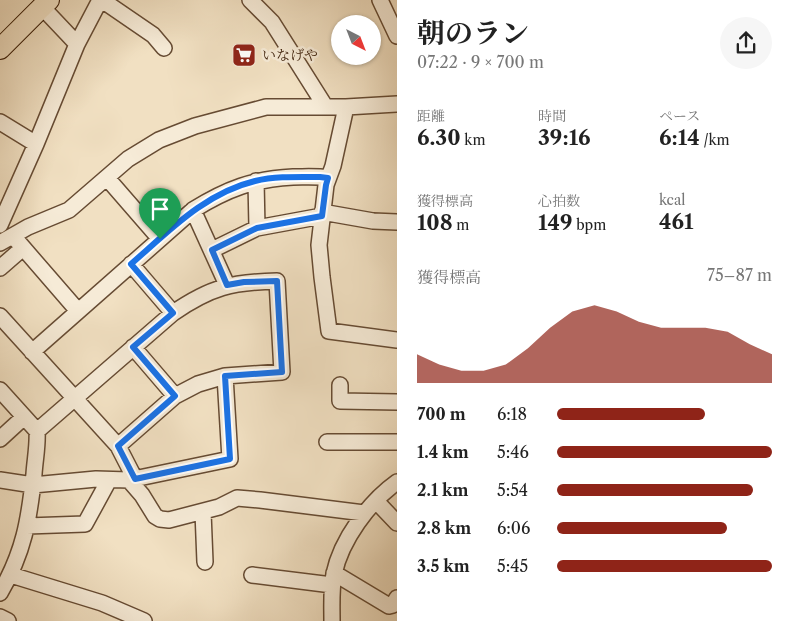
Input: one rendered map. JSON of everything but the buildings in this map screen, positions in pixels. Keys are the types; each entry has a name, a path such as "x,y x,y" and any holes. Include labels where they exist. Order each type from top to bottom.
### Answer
{"main road":[{"path":"0,34 42,2"},
{"path":"0,49 42,2"}],"street":[{"path":"0,225 77,44 101,0 153,35 164,48"},
{"path":"250,0 272,22 325,106"},
{"path":"380,0 397,36"},
{"path":"42,2 77,44"},
{"path":"6,240 28,227 69,210 128,160 159,140 195,126 266,107 346,107 397,104"},
{"path":"346,107 333,166 326,185 319,245 329,331 397,340"},
{"path":"0,122 36,144"},
{"path":"107,178 160,239"},
{"path":"32,352 194,210 213,198 237,186 256,181 274,178 328,178"},
{"path":"256,181 257,228"},
{"path":"194,210 227,285"},
{"path":"212,250 257,228 322,214 373,221 397,222"},
{"path":"6,240 23,248 78,311"},
{"path":"0,268 23,248"},
{"path":"131,264 173,313"},
{"path":"0,593 10,575 25,536 33,485 37,431 133,347 188,302 227,285 244,282 277,281 282,372 225,376 198,384 175,396 118,446"},
{"path":"0,316 118,446 132,480 155,516 160,519 169,520 202,512 220,507 237,498 364,513"},
{"path":"133,347 175,396"},
{"path":"0,480 33,485 132,480 230,459 225,376"},
{"path":"340,385 340,401 397,402"},
{"path":"0,390 37,431"},
{"path":"0,439 24,416"},
{"path":"327,442 397,442"},
{"path":"27,526 85,524 109,480"},
{"path":"332,621 334,579 342,551 364,513 397,482"},
{"path":"376,501 397,523"},
{"path":"202,512 205,562"},
{"path":"10,575 102,603 144,621"},
{"path":"252,575 334,579 389,606 395,601"},
{"path":"0,617 8,621"}],"place":[{"name":"いなげや","path":"244,55"}],"route":[{"path":"274,178 328,178 322,216 257,228 212,250 227,285 244,282 277,281 282,372 241,373 225,376 230,459 135,479 118,446 175,396 133,347 173,313 131,264 160,239 194,210 237,186 274,178"}]}
